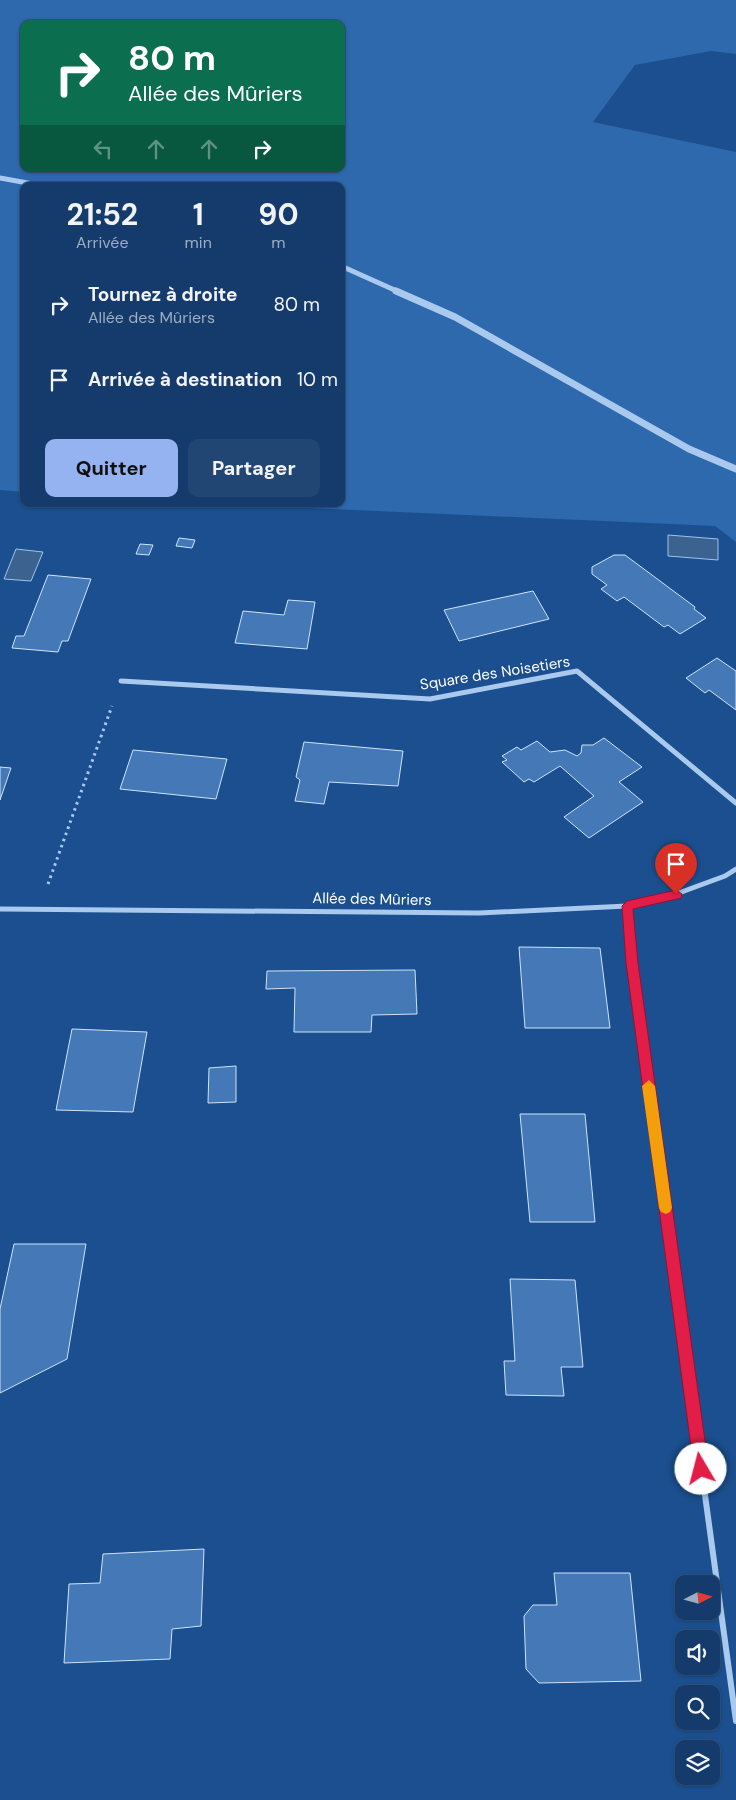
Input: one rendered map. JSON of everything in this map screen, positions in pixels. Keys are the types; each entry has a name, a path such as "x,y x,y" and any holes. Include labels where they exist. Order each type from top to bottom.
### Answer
{"street":[{"path":"0,178 22,182"},
{"path":"345,268 455,317 689,448 736,469"},
{"name":"Square des Noisetiers","path":"121,681 430,699 577,671 736,803"},
{"name":"Allée des Mûriers","path":"0,909 479,913 627,906 676,894 725,876 736,869"},
{"path":"627,906 632,963 736,1721"}],"path":[{"path":"39,908 121,681"}],"shaded area":[{"path":"0,0 736,0 736,54 711,51 635,65 593,122 736,152 736,542 715,526 288,507 345,507 345,182 20,182 20,492 0,490"},
{"path":"668,535 718,539 718,560 668,556"},
{"path":"16,549 43,552 31,581 4,579"}],"building":[{"path":"179,538 195,540 192,548 176,546"},
{"path":"140,544 153,545 149,555 136,554"},
{"path":"614,555 625,555 695,607 694,609 706,618 680,634 668,625 664,627 624,597 617,601 601,589 607,585 592,574 592,567"},
{"path":"48,575 91,579 68,641 62,641 58,652 12,648 16,636 24,636"},
{"path":"533,591 549,619 459,641 444,610"},
{"path":"288,600 315,602 307,649 235,643 243,611 284,615"},
{"path":"717,658 736,671 736,710 709,690 705,693 686,678"},
{"path":"604,738 642,767 619,782 643,802 589,838 564,817 594,796 560,766 534,782 529,779 524,782 502,762 507,760 502,756 517,747 521,750 537,741 550,752 565,750 577,756 581,753 582,745 593,745"},
{"path":"304,742 403,751 398,786 329,782 324,804 295,801 300,780 296,777"},
{"path":"133,750 227,759 216,799 120,789"},
{"path":"0,767 11,768 0,800"},
{"path":"519,947 600,948 610,1028 525,1028"},
{"path":"415,970 417,1014 372,1015 371,1032 294,1032 295,988 266,989 267,971"},
{"path":"72,1029 147,1032 133,1112 56,1110"},
{"path":"236,1066 236,1102 208,1103 209,1068"},
{"path":"520,1114 585,1114 595,1222 530,1222"},
{"path":"14,1244 86,1244 67,1359 0,1393 0,1309"},
{"path":"510,1279 575,1280 583,1367 561,1367 564,1396 506,1395 504,1361 515,1361"},
{"path":"204,1549 201,1626 172,1629 170,1659 64,1663 69,1584 100,1583 103,1554"},
{"path":"554,1573 630,1573 641,1681 539,1683 526,1669 524,1616 533,1605 557,1605"}],"slow traffic":[{"path":"649,1086 666,1208"}],"route":[{"path":"676,894 627,906 632,963 701,1469"}]}
